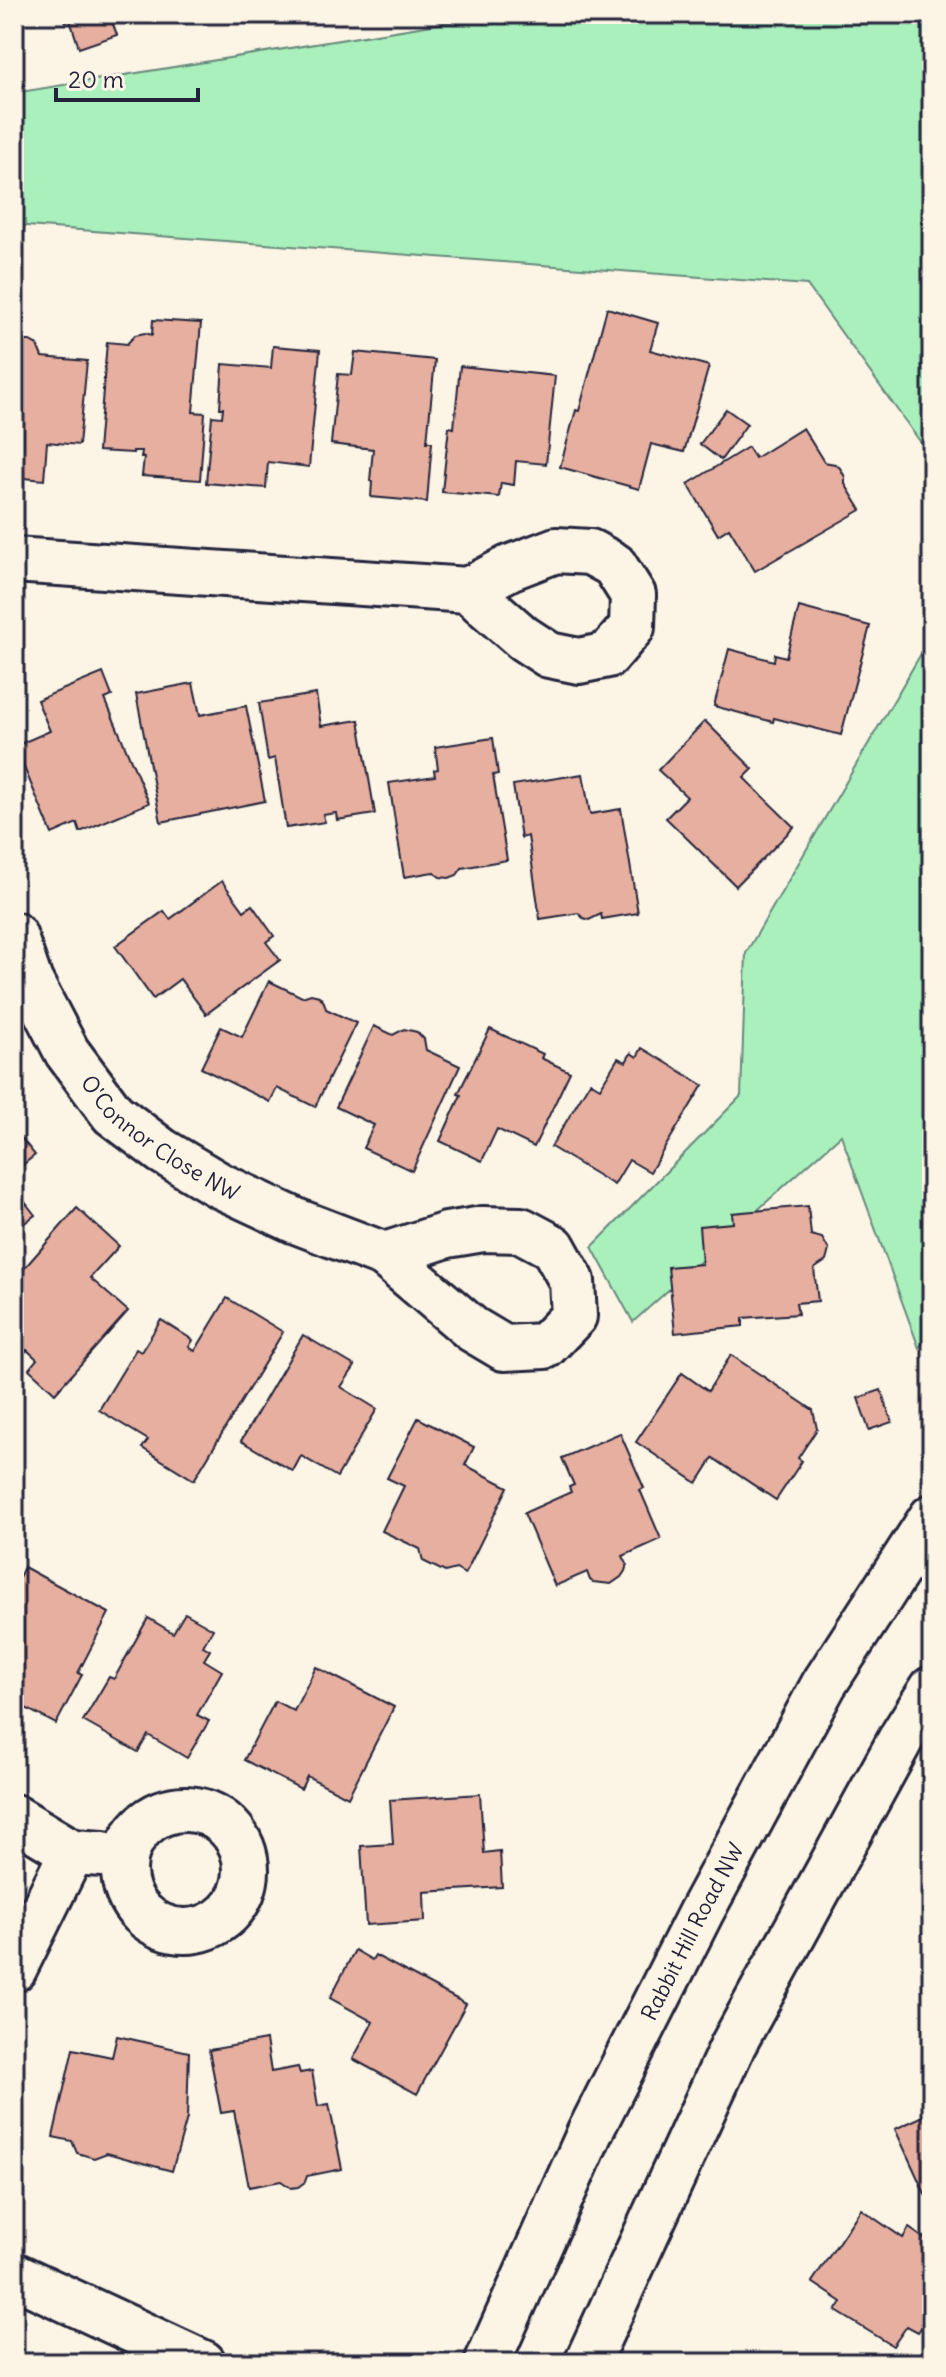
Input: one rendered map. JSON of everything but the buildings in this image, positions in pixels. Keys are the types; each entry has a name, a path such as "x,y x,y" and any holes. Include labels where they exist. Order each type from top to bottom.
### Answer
{"main road":[{"path":"14,560 468,590"},
{"name":"O'Connor Close NW","path":"14,935 30,981 67,1052 113,1114 162,1151 219,1185 296,1221 385,1255"},
{"name":"Rabbit Hill Road NW","path":"487,2363 590,2132 709,1898 824,1684 932,1517"},
{"path":"587,2363 733,2045 903,1735 932,1689"},
{"path":"17,1827 72,1852 125,1856"},
{"path":"14,1969 72,1852"},
{"path":"14,2275 203,2363"}],"green space":[{"path":"499,14 932,14 932,458 807,285 14,225 14,93"},
{"path":"932,635 932,1330 919,1348 841,1135 633,1322 592,1247 741,1096 746,953"}]}
